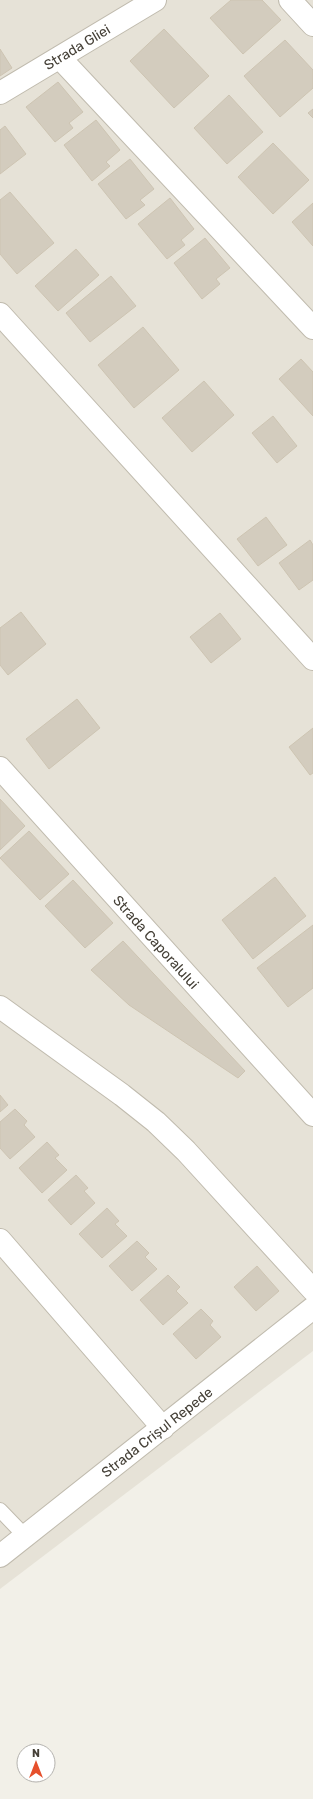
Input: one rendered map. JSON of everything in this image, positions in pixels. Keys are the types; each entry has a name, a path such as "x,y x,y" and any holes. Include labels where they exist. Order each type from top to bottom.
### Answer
{"street":[{"path":"121,0 149,4"},
{"path":"290,0 313,25"},
{"name":"Strada Gliei","path":"0,93 149,4"},
{"path":"60,58 313,328"},
{"path":"0,314 313,659"},
{"name":"Strada Caporalului","path":"0,768 313,1115"},
{"path":"0,1007 122,1095 156,1122 186,1151 313,1290"},
{"path":"0,1240 163,1428"},
{"name":"Strada Crișul Repede","path":"0,1556 313,1308"}],"lane":[{"path":"0,1510 25,1536"}],"shaded area":[{"path":"0,0 313,0 313,1351 0,1589"}],"building":[{"path":"231,0 262,0 281,20 243,54 210,18"},
{"path":"164,29 209,76 174,108 130,61"},
{"path":"285,40 313,70 313,88 280,117 244,76"},
{"path":"0,49 12,68 0,76"},
{"path":"58,82 83,112 69,123 73,128 55,142 26,107"},
{"path":"229,95 263,132 227,164 194,128"},
{"path":"313,109 313,118 308,113"},
{"path":"96,120 120,150 106,162 110,166 92,181 64,145"},
{"path":"5,126 26,154 0,174 0,130"},
{"path":"273,143 309,180 273,214 238,177"},
{"path":"130,159 154,189 140,200 145,205 126,219 98,184"},
{"path":"10,192 54,243 17,274 0,254 0,200"},
{"path":"170,198 194,229 181,240 185,245 167,259 138,224"},
{"path":"313,203 313,246 292,222"},
{"path":"205,238 230,268 216,279 220,284 202,299 174,263"},
{"path":"76,249 99,275 58,311 35,286"},
{"path":"111,276 136,306 90,342 66,313"},
{"path":"143,327 179,370 134,408 98,365"},
{"path":"301,359 313,372 313,416 279,379"},
{"path":"204,381 234,415 192,452 162,418"},
{"path":"273,416 297,446 277,463 252,433"},
{"path":"266,517 287,545 258,566 237,539"},
{"path":"310,540 313,545 313,580 299,590 279,563"},
{"path":"21,612 46,644 8,675 0,665 0,628"},
{"path":"220,613 241,639 211,663 190,637"},
{"path":"77,699 100,728 49,769 26,739"},
{"path":"313,728 313,773 310,775 289,747"},
{"path":"0,799 25,826 0,850"},
{"path":"29,831 69,874 40,900 0,858"},
{"path":"275,877 306,916 253,959 222,920"},
{"path":"73,880 113,923 85,948 45,906"},
{"path":"313,925 313,988 288,1007 257,968"},
{"path":"123,941 245,1071 238,1078 129,1005 91,970"},
{"path":"0,1095 8,1105 0,1112"},
{"path":"15,1109 27,1121 24,1125 35,1137 10,1159 0,1148 0,1122"},
{"path":"47,1142 59,1155 55,1158 67,1170 42,1193 19,1168"},
{"path":"76,1175 88,1188 84,1191 95,1203 71,1225 48,1200"},
{"path":"107,1208 119,1221 115,1224 127,1236 102,1258 79,1234"},
{"path":"137,1241 149,1253 145,1257 157,1269 132,1291 109,1266"},
{"path":"257,1266 279,1291 256,1311 234,1287"},
{"path":"168,1275 180,1287 176,1291 188,1303 163,1325 140,1300"},
{"path":"201,1309 213,1321 210,1325 221,1337 196,1359 173,1334"}]}
